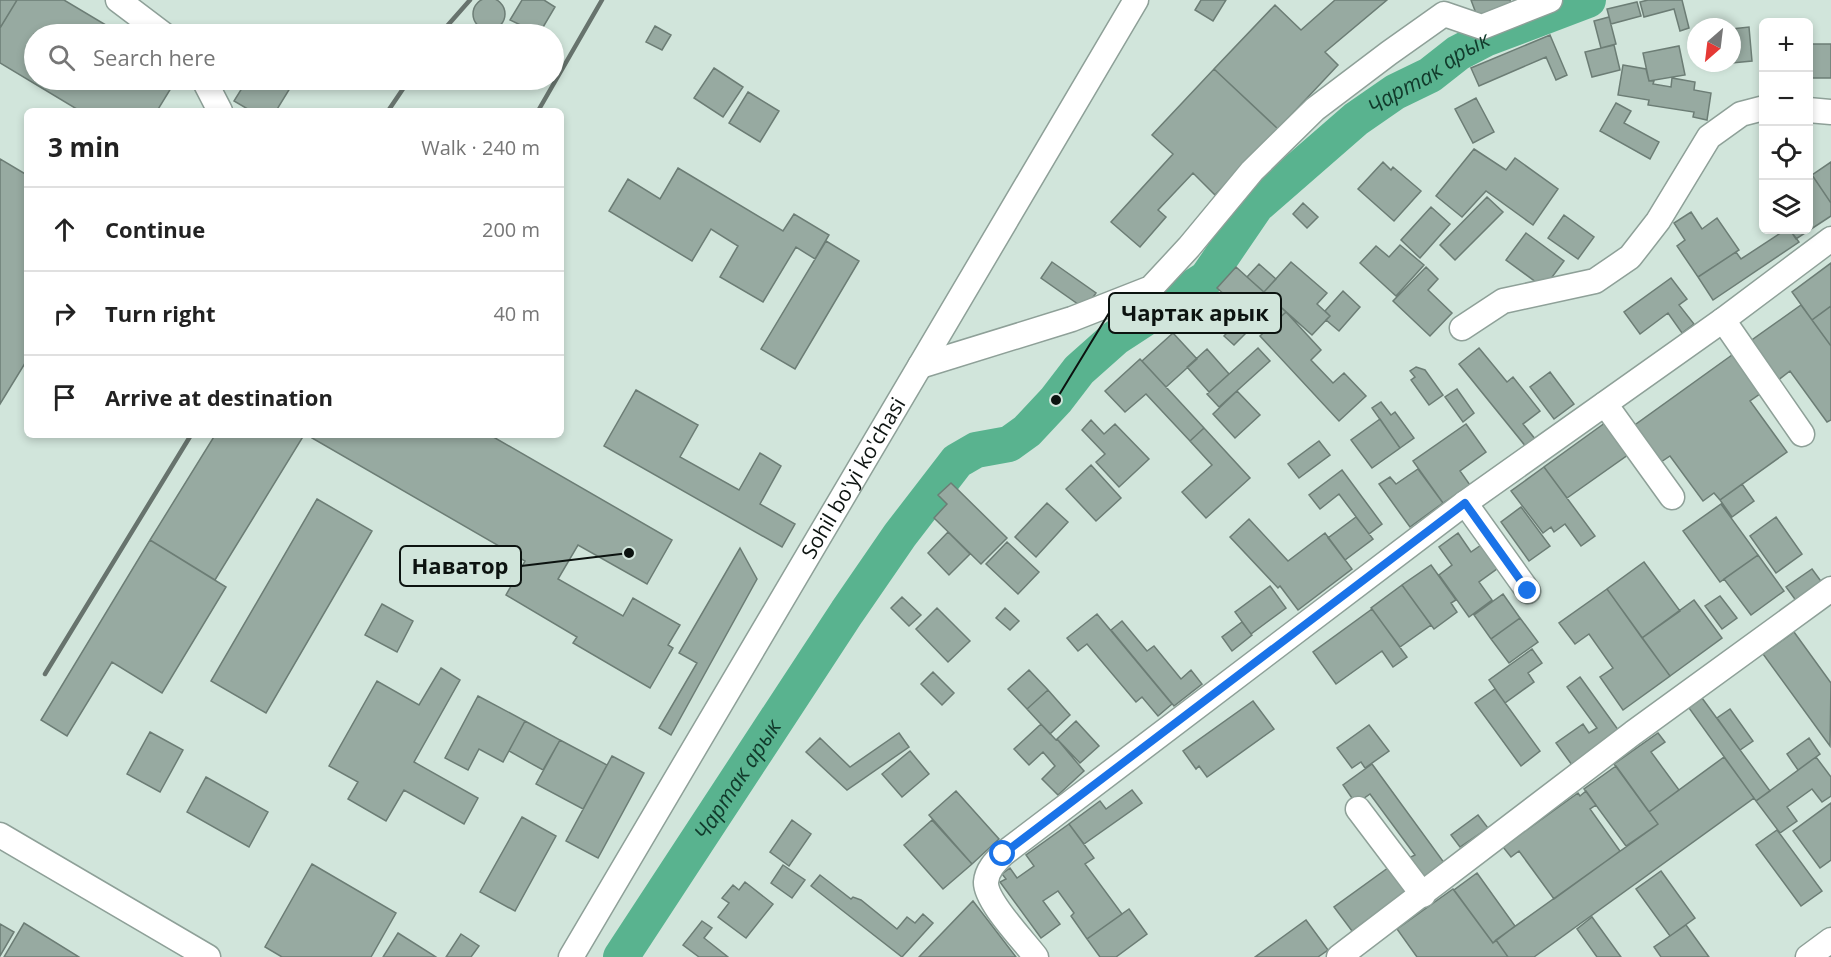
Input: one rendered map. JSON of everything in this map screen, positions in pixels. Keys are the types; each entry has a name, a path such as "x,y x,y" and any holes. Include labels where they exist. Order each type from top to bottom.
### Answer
{"street":[{"path":"118,0 150,24"},
{"name":"Sohil bo'yi ko'chasi","path":"571,957 1136,0"},
{"path":"920,366 1072,319 1151,288 1189,247 1252,171 1315,109 1389,52 1444,14 1482,27 1550,0"},
{"path":"209,90 218,108"},
{"path":"1462,328 1503,301 1595,281 1630,257 1658,220 1709,138 1741,114 1759,109"},
{"path":"1813,110 1831,112"},
{"path":"1036,957 993,901 986,884 991,867 1003,854 1465,503 1723,320 1831,239"},
{"path":"1723,320 1802,434"},
{"path":"1605,404 1672,497"},
{"path":"1465,503 1528,591"},
{"path":"1339,957 1633,733 1831,589"},
{"path":"1358,809 1423,895"},
{"path":"0,835 208,957"},
{"path":"1808,957 1831,940"}],"building":[{"path":"483,-1 495,-1 504,8 504,20 501,24 477,24 474,20 474,8"},
{"path":"0,0 17,0 0,28"},
{"path":"17,0 64,0 104,24 24,24 24,77 0,63 0,28"},
{"path":"522,0 544,0 555,7 545,24 518,24 510,20"},
{"path":"1201,0 1226,0 1213,21 1195,10"},
{"path":"1335,0 1387,0 1325,52 1338,65 1278,129 1214,69 1275,5 1301,30"},
{"path":"1471,0 1510,0 1511,3 1477,16"},
{"path":"1682,0 1687,29 1680,31 1674,9 1644,17 1640,2"},
{"path":"1637,2 1641,16 1611,24 1607,9"},
{"path":"1609,17 1616,44 1601,48 1594,21"},
{"path":"655,26 671,35 662,50 646,42"},
{"path":"1749,27 1752,61 1741,62 1741,28"},
{"path":"1550,35 1567,75 1556,80 1546,57 1479,86 1471,68"},
{"path":"1813,44 1831,44 1831,78 1813,78"},
{"path":"1614,45 1620,70 1592,77 1585,52"},
{"path":"1679,46 1685,75 1649,81 1643,53"},
{"path":"1623,65 1646,69 1649,81 1654,81 1653,84 1671,87 1672,78 1695,82 1694,90 1711,93 1707,120 1693,117 1694,112 1648,105 1649,100 1618,95"},
{"path":"714,68 743,87 723,117 694,98"},
{"path":"1214,69 1278,129 1215,195 1193,173 1158,210 1166,217 1140,247 1111,222 1173,154 1152,135"},
{"path":"45,90 170,90 159,108 75,108"},
{"path":"241,90 289,90 278,108 246,108 234,101"},
{"path":"748,92 779,111 760,142 729,123"},
{"path":"1476,98 1494,132 1473,143 1455,109"},
{"path":"1616,103 1631,111 1624,123 1659,142 1650,159 1600,131"},
{"path":"1474,149 1506,170 1515,158 1558,189 1533,225 1486,191 1462,217 1436,196"},
{"path":"0,159 24,173 24,365 0,404"},
{"path":"1383,162 1391,170 1393,167 1421,191 1394,221 1358,189"},
{"path":"1831,162 1831,203 1813,176"},
{"path":"678,168 783,231 794,214 829,235 815,259 796,247 763,302 720,277 738,246 711,229 692,261 609,211 628,179 660,199"},
{"path":"1813,176 1831,203 1831,216 1813,228"},
{"path":"1487,197 1503,212 1455,260 1440,245"},
{"path":"1303,203 1318,217 1307,228 1293,214"},
{"path":"1431,207 1450,224 1420,258 1401,240"},
{"path":"1691,212 1702,229 1717,218 1739,250 1698,277 1677,246 1685,240 1674,223"},
{"path":"1564,215 1594,237 1578,259 1548,238"},
{"path":"1526,233 1564,261 1544,288 1506,260"},
{"path":"1779,234 1793,234 1799,242 1713,300 1698,277 1736,252 1741,259"},
{"path":"1793,234 1804,234 1796,239"},
{"path":"826,241 859,261 795,369 761,349"},
{"path":"1400,245 1424,265 1396,296 1360,263 1376,246 1389,257"},
{"path":"1052,262 1096,293 1085,309 1041,278"},
{"path":"1291,262 1327,293 1317,304 1330,316 1312,335 1264,292"},
{"path":"1831,263 1831,306 1812,320 1792,292"},
{"path":"1259,264 1276,279 1264,292 1247,277"},
{"path":"1236,267 1286,312 1265,331 1217,288"},
{"path":"1426,267 1438,279 1428,290 1452,313 1430,336 1393,301"},
{"path":"1671,278 1687,299 1679,305 1694,324 1682,333 1668,313 1640,334 1624,312"},
{"path":"1343,291 1360,307 1339,331 1326,320 1330,316 1325,311"},
{"path":"1801,305 1831,346 1831,420 1827,422 1790,371 1777,381 1749,342"},
{"path":"1831,306 1831,346 1812,320"},
{"path":"1286,312 1321,350 1311,360 1333,383 1344,373 1366,396 1339,421 1260,336"},
{"path":"1236,323 1246,333 1234,345 1224,336"},
{"path":"1173,333 1197,359 1166,387 1142,361"},
{"path":"1258,348 1270,361 1219,407 1207,394"},
{"path":"1479,348 1507,382 1513,377 1540,411 1523,424 1536,440 1527,448 1459,364"},
{"path":"1207,349 1229,374 1209,392 1187,367"},
{"path":"1739,350 1767,389 1750,401 1787,452 1720,500 1714,493 1703,501 1670,456 1658,464 1632,427"},
{"path":"1140,359 1204,428 1190,441 1146,394 1125,412 1105,391"},
{"path":"1416,367 1425,370 1443,395 1429,405 1411,380 1415,377 1410,371"},
{"path":"1550,372 1574,404 1554,419 1530,387"},
{"path":"1457,389 1474,413 1463,422 1445,397"},
{"path":"636,390 698,425 680,457 739,490 760,453 781,466 760,504 795,524 782,547 604,446"},
{"path":"1237,391 1260,415 1235,438 1213,414"},
{"path":"1381,402 1391,415 1395,412 1414,438 1400,448 1372,408"},
{"path":"1380,419 1400,448 1372,468 1351,440"},
{"path":"1091,420 1104,434 1115,424 1149,459 1119,487 1096,462 1105,454 1082,430"},
{"path":"1609,420 1632,452 1567,498 1544,467"},
{"path":"1466,424 1486,452 1460,471 1470,485 1443,503 1413,461"},
{"path":"1204,428 1250,478 1206,518 1182,492 1212,465 1190,441"},
{"path":"213,438 302,438 215,580 150,540"},
{"path":"312,438 495,438 672,540 647,584 578,545 558,579 623,616 633,598 680,625 668,645 673,648 650,688 573,643 577,637 506,595 525,561"},
{"path":"1319,441 1330,455 1299,478 1288,464"},
{"path":"1091,465 1121,498 1096,521 1066,489"},
{"path":"1544,467 1595,536 1581,546 1565,524 1554,532 1551,527 1543,533 1511,491"},
{"path":"1418,469 1443,503 1410,527 1379,484 1390,477 1396,484"},
{"path":"1342,470 1382,524 1369,534 1339,494 1320,509 1309,495"},
{"path":"951,483 1007,538 981,564 934,518 947,504 938,495"},
{"path":"1742,484 1754,501 1732,517 1720,500"},
{"path":"317,499 372,531 266,713 211,681"},
{"path":"1047,503 1068,522 1036,557 1015,537"},
{"path":"1721,504 1758,555 1720,582 1683,531"},
{"path":"1521,507 1550,546 1529,561 1501,522"},
{"path":"1356,517 1373,539 1345,560 1328,538"},
{"path":"1776,517 1802,554 1776,573 1750,536"},
{"path":"1249,519 1288,561 1325,533 1352,569 1298,610 1280,586 1278,588 1230,537"},
{"path":"948,532 970,554 949,575 928,553"},
{"path":"1458,533 1471,552 1484,543 1501,566 1479,582 1492,600 1469,617 1439,575 1452,565 1439,547"},
{"path":"150,540 226,587 162,693 112,662 67,736 41,720"},
{"path":"1007,542 1039,572 1018,594 986,564"},
{"path":"740,548 757,579 671,735 659,728 697,663 679,653"},
{"path":"1758,555 1784,591 1751,615 1724,579"},
{"path":"1644,562 1680,611 1642,638 1607,589"},
{"path":"1431,565 1456,600 1451,603 1457,612 1434,629 1402,585"},
{"path":"1812,569 1823,584 1797,602 1786,587"},
{"path":"1402,585 1431,625 1400,647 1371,608"},
{"path":"1270,586 1286,608 1251,634 1235,612"},
{"path":"1607,589 1670,676 1623,710 1600,677 1613,668 1589,634 1575,644 1559,623"},
{"path":"1503,594 1520,618 1491,639 1474,615"},
{"path":"1720,596 1737,618 1722,629 1705,606"},
{"path":"902,597 921,615 909,626 891,608"},
{"path":"1694,600 1722,638 1670,676 1642,638"},
{"path":"382,604 413,621 397,652 365,635"},
{"path":"937,608 970,641 948,662 916,629"},
{"path":"1005,608 1019,621 1010,630 996,618"},
{"path":"1372,609 1407,657 1393,667 1382,651 1336,684 1313,652"},
{"path":"1097,614 1172,704 1158,716 1142,697 1136,702 1087,644 1078,651 1067,638"},
{"path":"1520,618 1538,642 1509,663 1491,639"},
{"path":"1122,621 1147,651 1154,646 1181,679 1191,670 1202,684 1174,706 1111,630"},
{"path":"1242,622 1252,635 1232,651 1222,637"},
{"path":"1794,632 1831,683 1830,746 1763,654"},
{"path":"1532,649 1542,663 1528,673 1534,682 1505,703 1489,680"},
{"path":"441,668 460,680 414,762 478,798 464,824 404,790 386,821 348,799 358,782 329,766 377,681 419,705"},
{"path":"1029,670 1048,690 1027,709 1008,689"},
{"path":"933,672 954,693 942,705 921,684"},
{"path":"1580,677 1619,731 1572,765 1556,743 1583,724 1589,733 1597,728 1567,687"},
{"path":"1495,689 1540,751 1521,766 1475,703"},
{"path":"1048,690 1070,715 1050,734 1027,709"},
{"path":"478,696 525,721 503,762 479,749 468,770 445,758"},
{"path":"1702,698 1770,791 1756,801 1689,708"},
{"path":"1253,701 1274,729 1207,777 1199,766 1196,769 1183,751"},
{"path":"1730,709 1753,741 1740,750 1717,718"},
{"path":"525,721 560,740 543,770 509,751"},
{"path":"1076,721 1099,746 1080,763 1057,739"},
{"path":"1041,724 1084,771 1058,795 1042,779 1055,766 1043,752 1029,765 1014,749"},
{"path":"1369,725 1389,751 1365,768 1361,762 1352,768 1337,748"},
{"path":"150,732 183,750 160,792 127,774"},
{"path":"899,733 909,747 847,790 806,752 820,738 850,767"},
{"path":"1658,733 1665,742 1651,752 1679,790 1649,812 1614,764"},
{"path":"1809,738 1820,754 1798,770 1787,754"},
{"path":"560,740 607,765 583,809 536,784"},
{"path":"910,751 929,774 902,797 882,774"},
{"path":"612,756 644,773 598,858 566,841"},
{"path":"1724,757 1754,798 1534,957 1508,957 1496,940 1658,824 1649,812"},
{"path":"1816,757 1831,777 1831,796 1822,802 1812,789 1787,807 1797,821 1780,833 1756,801"},
{"path":"1372,764 1445,864 1424,879 1409,858 1415,855 1370,794 1356,804 1343,785"},
{"path":"1616,766 1658,824 1626,846 1584,789"},
{"path":"206,777 268,812 249,847 187,812"},
{"path":"1132,790 1142,803 1084,844 1069,824 1100,801 1106,809"},
{"path":"956,791 999,839 972,864 929,815"},
{"path":"1586,791 1596,805 1590,809 1620,851 1554,899 1519,851 1511,857 1503,847 1578,793 1580,796"},
{"path":"1831,803 1831,860 1820,868 1793,831"},
{"path":"1478,815 1488,828 1460,847 1451,835"},
{"path":"522,817 556,836 515,911 480,892"},
{"path":"792,820 811,834 789,866 770,852"},
{"path":"932,820 972,864 943,889 904,845"},
{"path":"1069,824 1094,858 1085,864 1122,914 1087,939 1071,916 1074,913 1058,891 1043,901 1060,924 1041,938 1000,882 1006,879 1002,874 1010,868 1017,878 1034,866 1026,855"},
{"path":"1777,830 1822,891 1801,906 1756,845"},
{"path":"312,864 396,913 371,957 282,957 265,947"},
{"path":"783,865 805,880 792,898 771,883"},
{"path":"1392,865 1410,889 1352,931 1334,907"},
{"path":"1661,871 1695,918 1670,936 1636,889"},
{"path":"1477,873 1515,926 1493,943 1454,890"},
{"path":"820,875 851,899 853,897 861,900 897,929 907,917 915,923 923,914 933,923 902,957 811,886"},
{"path":"745,882 773,904 746,938 718,917 729,903 722,898 733,885 739,890"},
{"path":"1453,889 1493,943 1496,940 1508,957 1417,957 1397,929"},
{"path":"973,901 1016,957 919,957"},
{"path":"1129,909 1147,934 1116,957 1100,957 1087,939"},
{"path":"1592,917 1621,957 1597,957 1577,929"},
{"path":"1306,920 1328,950 1318,957 1255,957"},
{"path":"702,921 712,928 704,938 728,957 699,957 683,945"},
{"path":"24,923 79,957 4,957"},
{"path":"0,924 14,932 0,956"},
{"path":"1686,925 1709,957 1661,957 1654,947"},
{"path":"398,933 436,957 383,957"},
{"path":"461,934 479,946 471,957 446,957"}],"waterway":[{"name":"Чартак арык","path":"621,957 847,612 900,535 957,461 976,450 1009,444 1027,431 1056,400 1079,370 1115,338 1207,278 1256,206 1356,119 1395,92 1430,75 1458,53 1485,39 1588,0"}],"railway":[{"path":"449,24 470,0"},
{"path":"564,66 602,0"},
{"path":"390,108 402,90"},
{"path":"540,108 550,90"},
{"path":"45,674 189,438"}],"place":[{"name":"Чартак арык","path":"1056,400"},
{"name":"Наватор","path":"629,553"}],"route":[{"path":"1003,854 1465,503 1528,591"}]}
